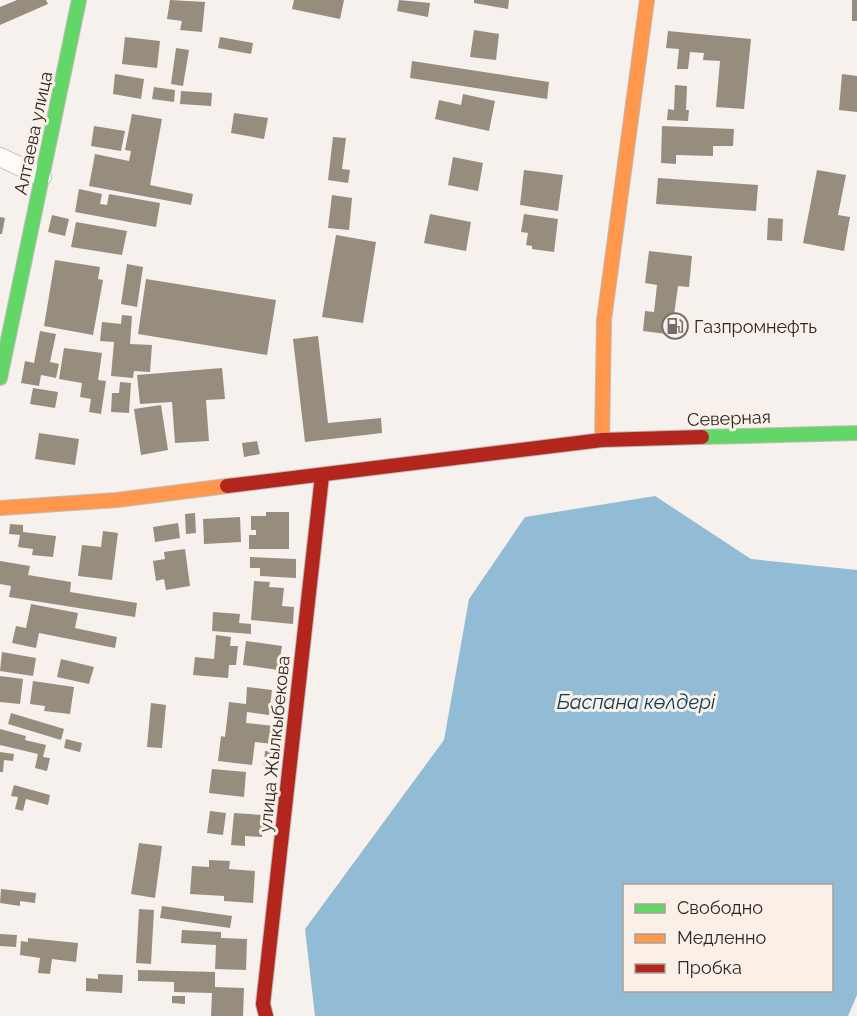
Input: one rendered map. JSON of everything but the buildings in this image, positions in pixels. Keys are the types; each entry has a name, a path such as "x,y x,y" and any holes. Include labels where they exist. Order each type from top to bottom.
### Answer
{"street":[{"name":"Алтаева улица","path":"0,378 79,0"},
{"path":"602,440 604,320 647,0"},
{"path":"0,157 42,177"},
{"name":"Северная","path":"0,508 117,500 602,440 857,433"},
{"name":"улица Жылкыбекова","path":"266,1016 263,1004 322,476"}],"water":[{"name":"Баспана көлдері","path":"655,496 751,559 857,570 857,995 848,1016 315,1016 305,929 444,740 469,599 525,517"}],"traffic: fast":[{"path":"0,378 79,0"},
{"path":"702,437 857,433"}],"traffic: slow":[{"path":"602,440 604,320 647,0"},
{"path":"0,508 117,500 227,486"}],"traffic: jam":[{"path":"227,486 602,440 702,437"},
{"path":"266,1016 263,1004 322,476"}],"place":[{"name":"Газпромнефть","path":"675,326"}]}
